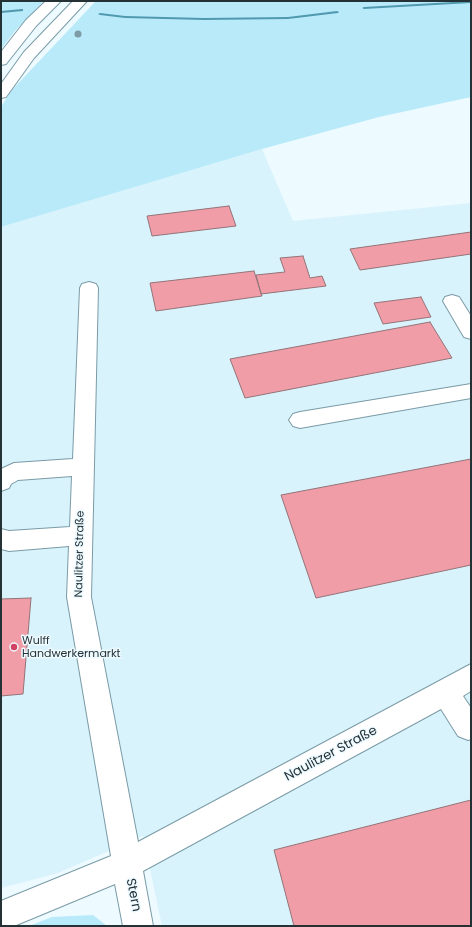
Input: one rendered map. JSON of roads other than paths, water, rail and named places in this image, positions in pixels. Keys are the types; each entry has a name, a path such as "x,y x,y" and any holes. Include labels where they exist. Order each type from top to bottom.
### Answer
{"street":[{"path":"1,62 31,23 54,1"},
{"path":"1,94 29,55 80,1"},
{"name":"Naulitzer Straße","path":"89,288 82,467 79,597 127,864"},
{"path":"452,301 471,332"},
{"path":"300,420 471,391"},
{"path":"1,482 3,478 14,472 82,467"},
{"path":"1,539 10,541 80,536"},
{"name":"Naulitzer Straße","path":"1,916 127,864 445,693 471,676"},
{"path":"445,693 468,727 471,726"},
{"name":"Stern","path":"127,864 138,926"}],"waterway":[{"path":"364,8 471,2"},
{"path":"1,12 22,10"},
{"path":"100,14 125,17 204,19 288,18 337,12"}],"place":[{"name":"Wulff Handwerkermarkt","path":"14,647"}]}
